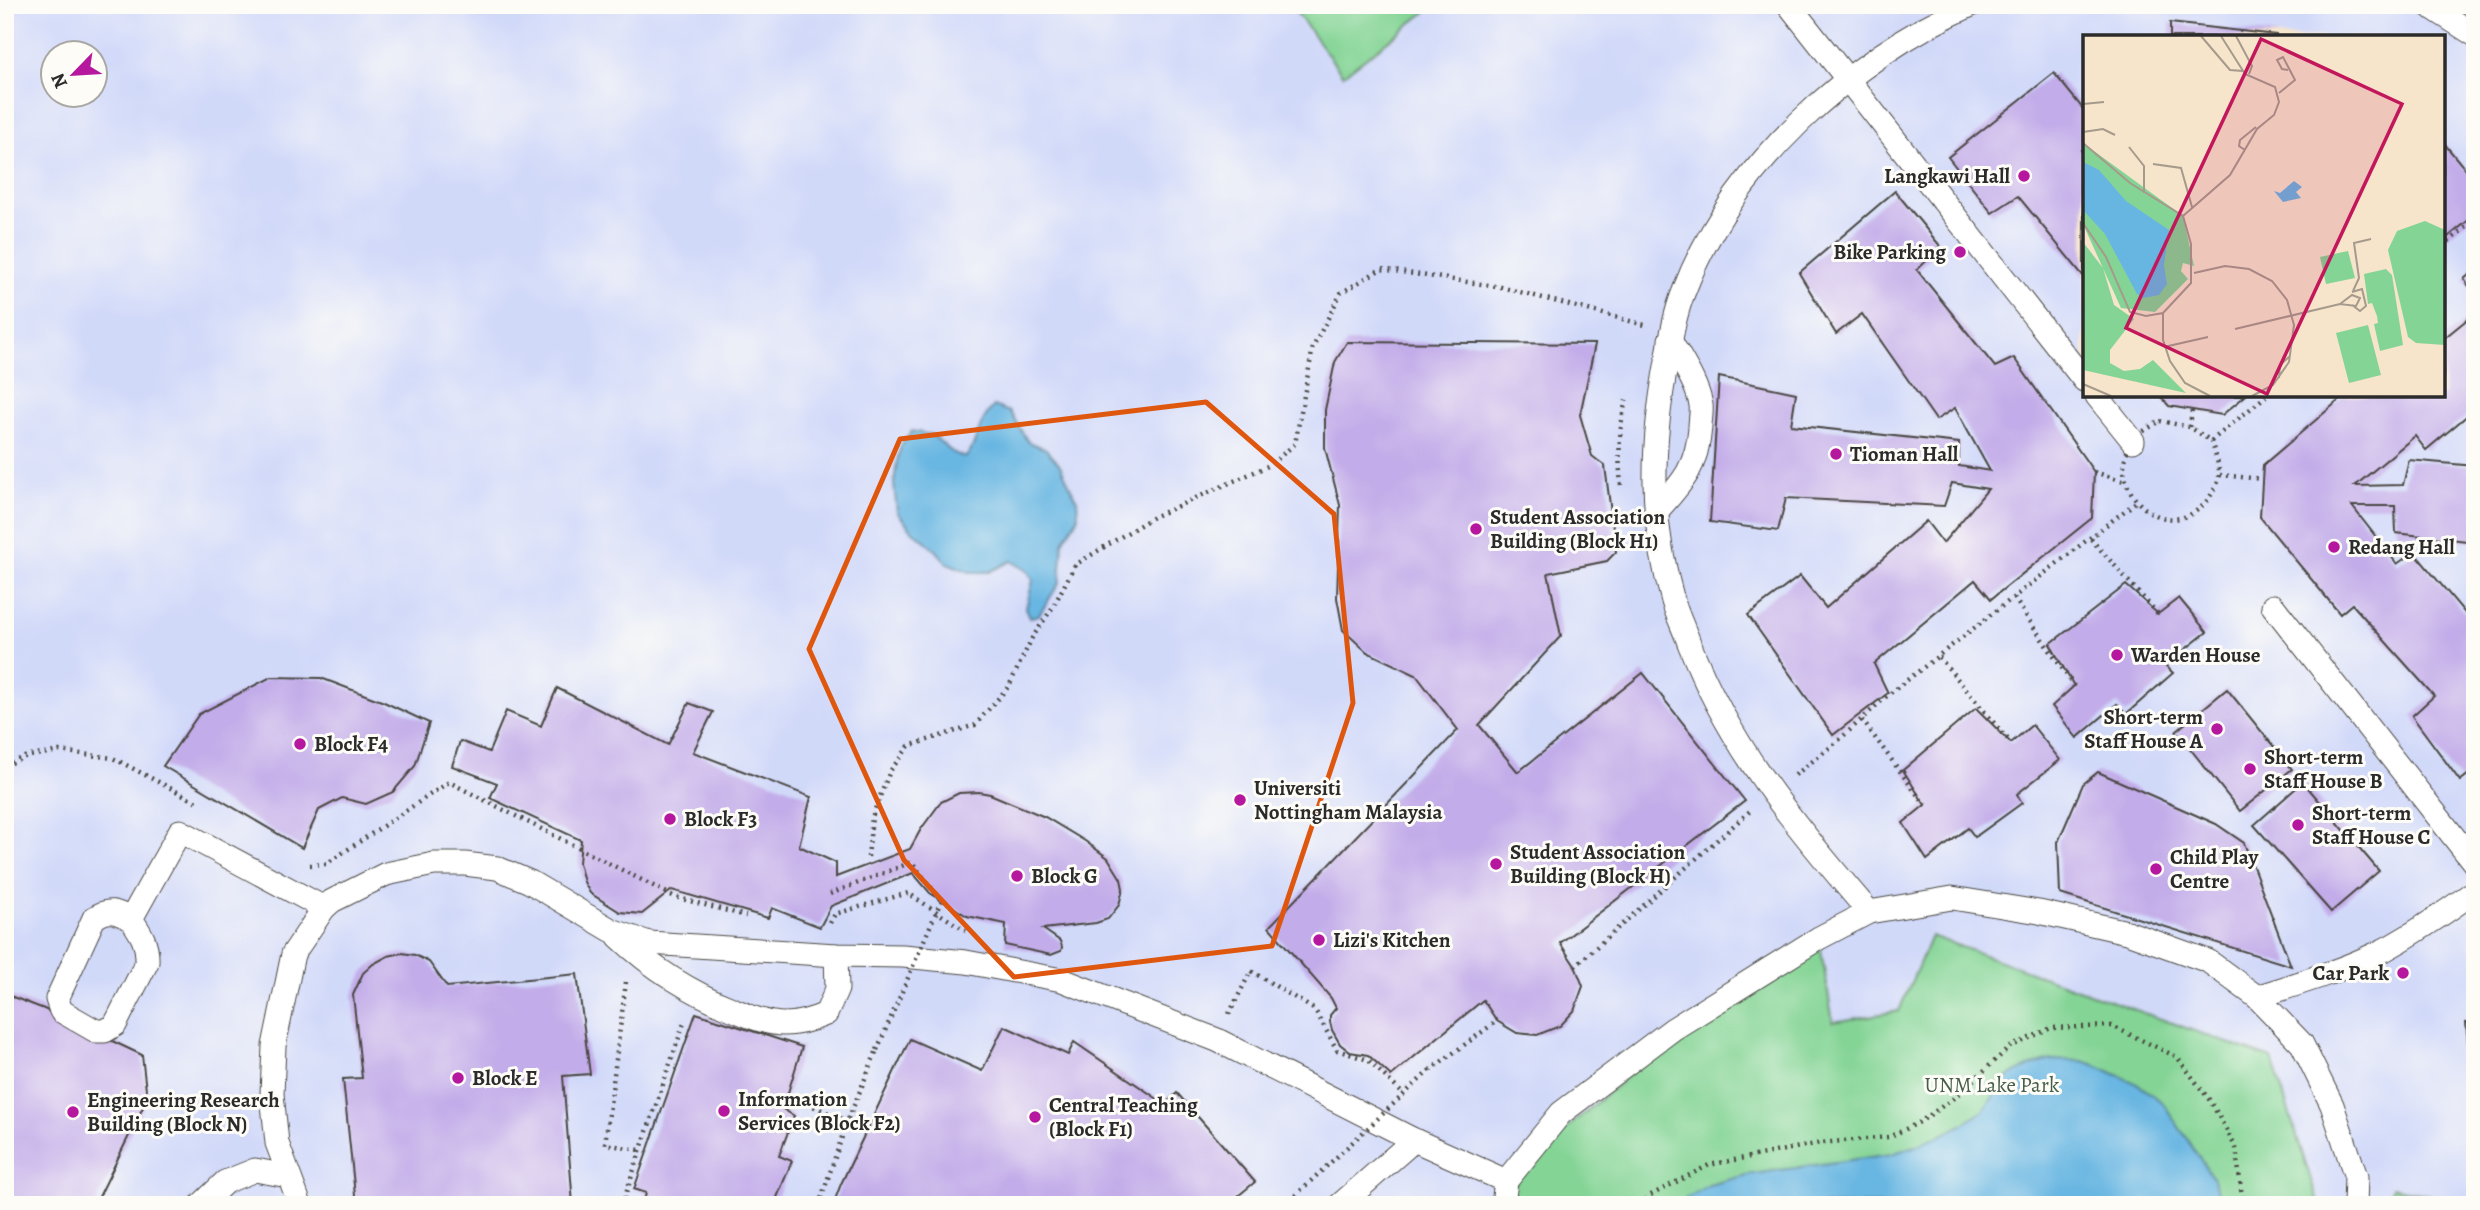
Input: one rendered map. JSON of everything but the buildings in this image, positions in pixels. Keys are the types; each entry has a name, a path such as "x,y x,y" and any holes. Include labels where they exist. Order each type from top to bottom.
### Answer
{"lane":[{"path":"1789,5 2083,379"},
{"path":"1869,912 1799,829 1745,755 1699,670 1674,604 1658,537 1653,470 1659,402 1683,292 1713,231 1754,173 1796,124 1846,79 1911,35 1971,5"},
{"path":"2428,5 2475,36"},
{"path":"1655,513 1685,478 1698,451 1701,406 1672,335"},
{"path":"2098,397 2133,441"},
{"path":"2273,606 2475,864"},
{"path":"131,919 180,831 324,908"},
{"path":"300,1205 277,1143 272,1094 274,1046 293,954 324,908 348,892 386,874 434,864 497,868 530,882 611,930 670,979 754,1018 782,1024 805,1023 826,1014 838,989 836,956"},
{"path":"2257,997 2334,971 2384,950 2475,891"},
{"path":"1503,1205 1506,1181 1561,1113 1673,1029 1819,938 1869,912 1952,898 2039,912 2127,932 2208,961 2257,997 2302,1044 2332,1105 2356,1177 2355,1205"},
{"path":"113,910 131,919 143,936 147,962 115,1025 105,1031 96,1031 61,1011 57,999 94,918 113,910"},
{"path":"611,930 649,943 836,956 903,956 967,962 1062,980 1217,1040 1414,1140 1506,1181"},
{"path":"1340,1205 1414,1140"},
{"path":"201,1205 225,1182 255,1170 288,1176"}],"path":[{"path":"2445,244 2475,220"},
{"path":"868,857 872,817 890,771 909,746 975,725 1009,686 1032,638 1053,607 1075,565 1153,517 1270,465 1295,444 1313,347 1341,293 1381,269 1501,287 1672,335"},
{"path":"2211,441 2265,397"},
{"path":"2190,427 2192,410"},
{"path":"2160,421 2190,427 2211,441 2220,475 2213,494 2199,510 2180,519 2159,517 2136,502 2124,481 2126,455 2133,441 2160,421"},
{"path":"2094,472 2124,481"},
{"path":"2220,475 2262,479"},
{"path":"1575,966 1772,792 1839,741 1888,695 2136,502"},
{"path":"2091,539 2158,614"},
{"path":"2014,598 2074,686"},
{"path":"1939,657 2011,743"},
{"path":"1862,720 1925,806"},
{"path":"5,766 24,757 59,751 113,758 201,804"},
{"path":"307,866 326,864 449,782 675,897 754,918"},
{"path":"819,1205 847,1122 942,901 912,862 830,894"},
{"path":"631,948 606,1144 640,1150"},
{"path":"1238,995 1251,971 1315,1010 1337,1050 1368,1060 1404,1094"},
{"path":"622,1205 695,992"},
{"path":"1285,1205 1430,1070 1497,1021"},
{"path":"1641,1205 1649,1196 1709,1165 1820,1143 1889,1136 1920,1122 1946,1103 2010,1047 2051,1028 2112,1026 2178,1057 2211,1101 2236,1148 2243,1205"},
{"path":"788,1095 867,1130"}],"highlighted area":[{"path":"1206,402 1334,514 1353,703 1272,946 1014,977 904,860 809,649 900,439"}],"shaded area":[{"name":"Universiti Nottingham Malaysia","path":"5,5 2475,5 2475,1205 5,1205"}],"green space":[{"path":"1291,5 1435,5 1343,75"},
{"name":"UNM Lake Park","path":"1931,936 2272,1059 2319,1205 1503,1205 1506,1181 1647,1059 1727,1009 1819,938 1833,1022 1899,1011"},
{"path":"2392,1187 2474,1205 2388,1205"}],"water":[{"path":"994,406 1010,412 1028,442 1046,449 1060,465 1077,500 1078,517 1063,542 1060,582 1039,615 1030,617 1026,608 1033,580 1028,571 1011,561 989,572 970,572 947,563 897,512 894,484 897,461 901,446 912,431 932,435 952,452 965,458 984,419"},
{"path":"2052,1060 2083,1061 2098,1066 2140,1085 2163,1103 2212,1177 2218,1192 2216,1205 1674,1205 1709,1185 1746,1175 1891,1154 1925,1142 1949,1132 1980,1113 2003,1082 2013,1074"}],"place":[{"name":"Langkawi Hall","path":"2024,176"},
{"name":"Bike Parking","path":"1960,252"},
{"name":"Tioman Hall","path":"1836,454"},
{"name":"Student Association Building (Block H1)","path":"1476,529"},
{"name":"Redang Hall","path":"2334,547"},
{"name":"Warden House","path":"2117,655"},
{"name":"Short-term Staff House A","path":"2217,729"},
{"name":"Block F4","path":"300,744"},
{"name":"Short-term Staff House B","path":"2250,769"},
{"name":"Universiti Nottingham Malaysia","path":"1240,800"},
{"name":"Block F3","path":"670,819"},
{"name":"Short-term Staff House C","path":"2298,825"},
{"name":"Student Association Building (Block H)","path":"1496,864"},
{"name":"Child Play Centre","path":"2156,869"},
{"name":"Block G","path":"1017,876"},
{"name":"Lizi's Kitchen","path":"1319,940"},
{"name":"Car Park","path":"2403,973"},
{"name":"Block E","path":"458,1078"},
{"name":"Information Services (Block F2)","path":"724,1111"},
{"name":"Engineering Research Building (Block N)","path":"73,1112"},
{"name":"Central Teaching (Block F1)","path":"1035,1117"}]}
